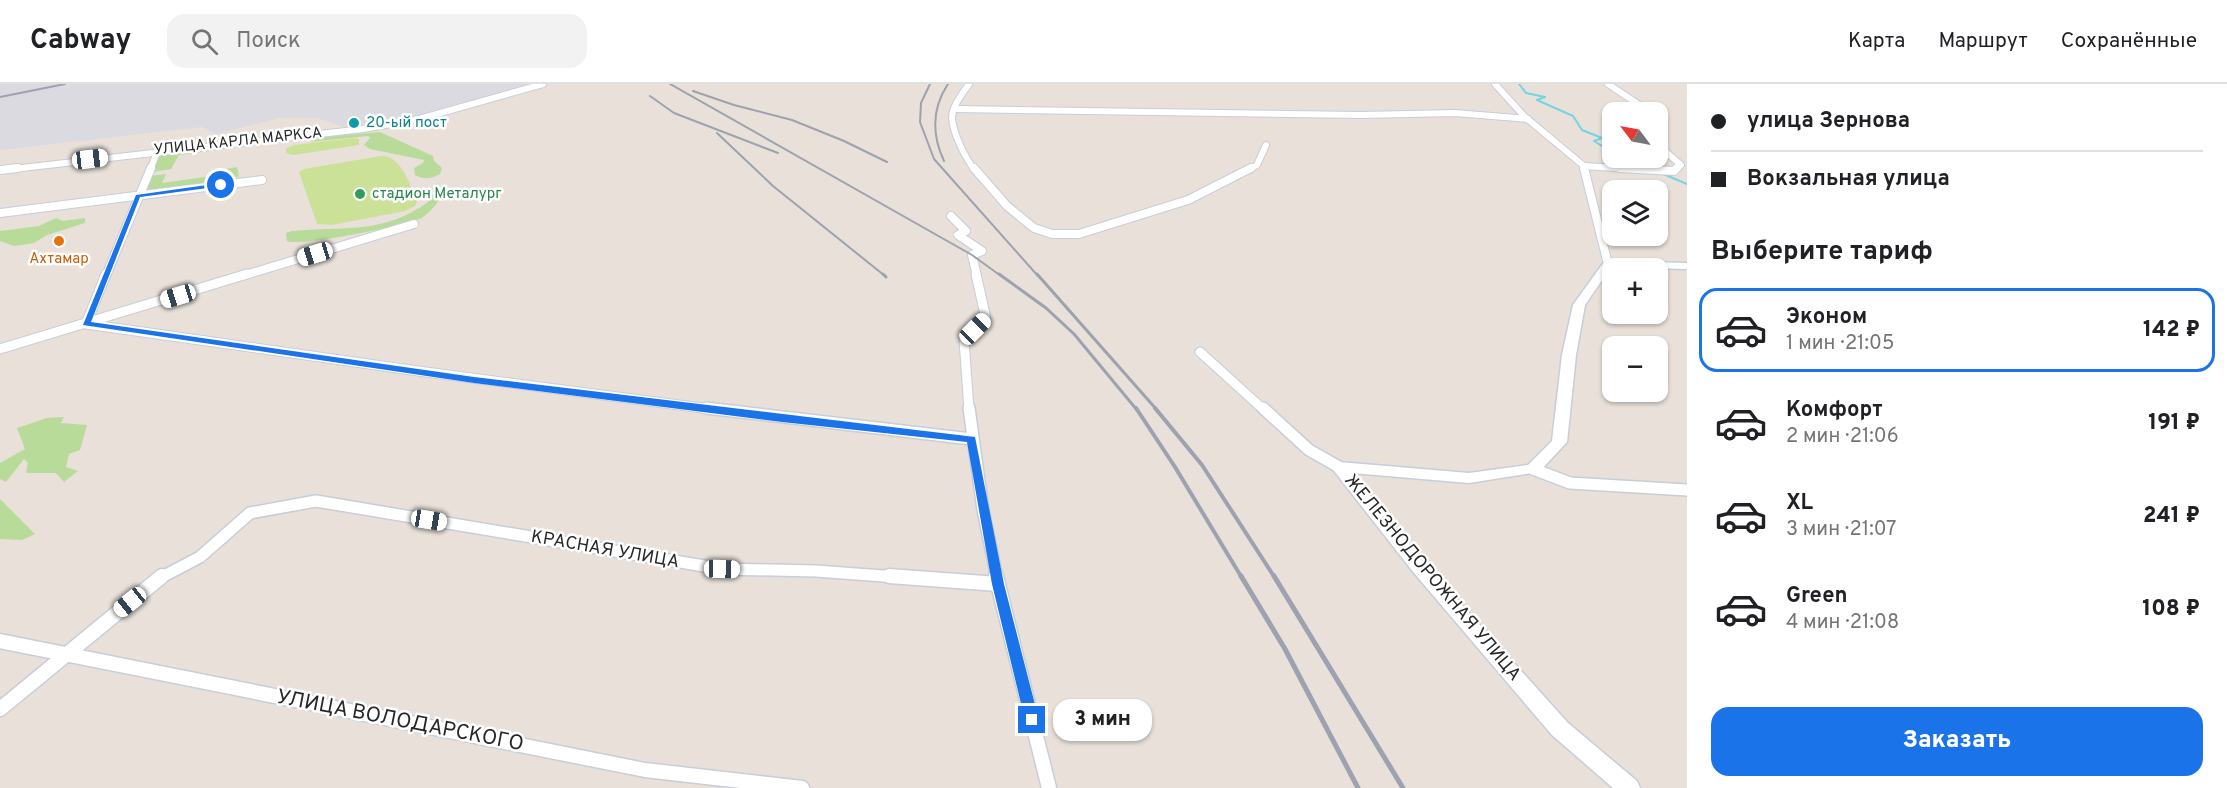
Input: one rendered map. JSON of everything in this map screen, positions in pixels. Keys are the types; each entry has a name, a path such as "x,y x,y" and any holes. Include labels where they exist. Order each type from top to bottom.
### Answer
{"street":[{"name":"УЛИЦА КАРЛА МАРКСА","path":"0,170 158,150 363,129 419,118 543,84"},
{"path":"969,84 959,98 952,117 965,159 1007,206 1034,228 1052,234 1079,234 1188,200 1257,165 1266,145"},
{"path":"1495,84 1528,119 1584,166 1602,167"},
{"path":"1608,84 1635,102"},
{"path":"955,109 1331,115 1455,113 1528,119"},
{"path":"86,324 158,150"},
{"path":"1620,168 1674,171 1681,165 1668,154"},
{"path":"1584,166 1606,258"},
{"path":"0,213 262,180"},
{"path":"951,216 966,231 958,235 982,251 972,255 986,319 964,340 971,439 998,584 1049,788"},
{"path":"0,349 414,224"},
{"path":"1668,266 1687,266"},
{"path":"1339,467 1469,478 1533,468 1559,442 1569,355 1579,306 1602,273"},
{"path":"86,324 474,380 782,419 971,439"},
{"name":"ЖЕЛЕЗНОДОРОЖНАЯ УЛИЦА","path":"1200,352 1309,450 1339,467 1420,569 1560,729 1629,788"},
{"path":"1533,468 1570,483 1687,490"},
{"name":"КРАСНАЯ УЛИЦА","path":"65,656 163,575 200,557 250,513 316,501 722,569 816,571 998,584"},
{"name":"УЛИЦА ВОЛОДАРСКОГО","path":"0,641 65,656 645,770 802,788"},
{"path":"0,709 65,656"}],"shaded area":[{"path":"0,84 535,84 415,117 365,123 358,126 345,127 317,118 280,118 216,134 202,127 0,150"}],"green space":[{"path":"380,132 433,156 434,161 442,168 440,174 428,178 415,175 414,168 424,160 370,149 364,145 370,138 368,136 310,142 324,137"},
{"path":"359,139 359,145 293,155 286,153 286,149 294,145"},
{"path":"225,144 218,150 179,155 171,169 152,172 160,153"},
{"name":"стадион Металург","path":"381,156 394,160 404,172 417,201 415,206 405,211 332,225 317,224 299,172 304,169"},
{"path":"237,167 239,176 229,181 146,190 148,176 166,174 162,183 212,176 216,171"},
{"path":"429,196 441,197 432,209 419,219 330,239 287,241 286,233 292,231 362,227 395,220 411,213 428,202"},
{"path":"56,218 63,221 85,218 85,223 47,235 34,243 14,246 0,241 0,231 39,226"},
{"path":"64,417 61,423 87,425 80,450 69,454 66,467 78,471 64,482 56,473 26,473 28,463 24,459 6,482 0,479 0,463 25,449 17,428 47,418"},
{"path":"0,499 35,534 22,540 0,539"}],"waterway":[{"path":"1519,84 1526,93 1545,97 1537,100 1573,116 1582,130 1602,138"},
{"path":"1602,138 1594,141 1602,146"},
{"path":"1661,173 1687,184"}],"railway":[{"path":"0,97 65,84"},
{"path":"670,84 972,255 1001,276"},
{"path":"930,84 921,103 920,122 934,159 1038,276"},
{"path":"944,161 937,141 936,122 939,102 948,84"},
{"path":"693,91 734,105 792,120 844,141 887,162"},
{"path":"650,96 674,113 778,153"},
{"path":"717,133 773,186 885,276"},
{"path":"999,274 1046,308 1074,334 1137,410"},
{"path":"1037,274 1157,410"},
{"path":"1136,408 1175,467 1242,578"},
{"path":"1155,408 1202,465 1275,578"},
{"path":"1241,576 1285,649 1358,788"},
{"path":"1274,576 1403,788"}],"place":[{"name":"20-ый пост","path":"354,123"},
{"name":"стадион Металург","path":"360,194"},
{"name":"Ахтамар","path":"59,241"}],"route":[{"path":"221,185 138,196 86,324 474,380 782,419 971,439 998,584 1032,720"}]}
